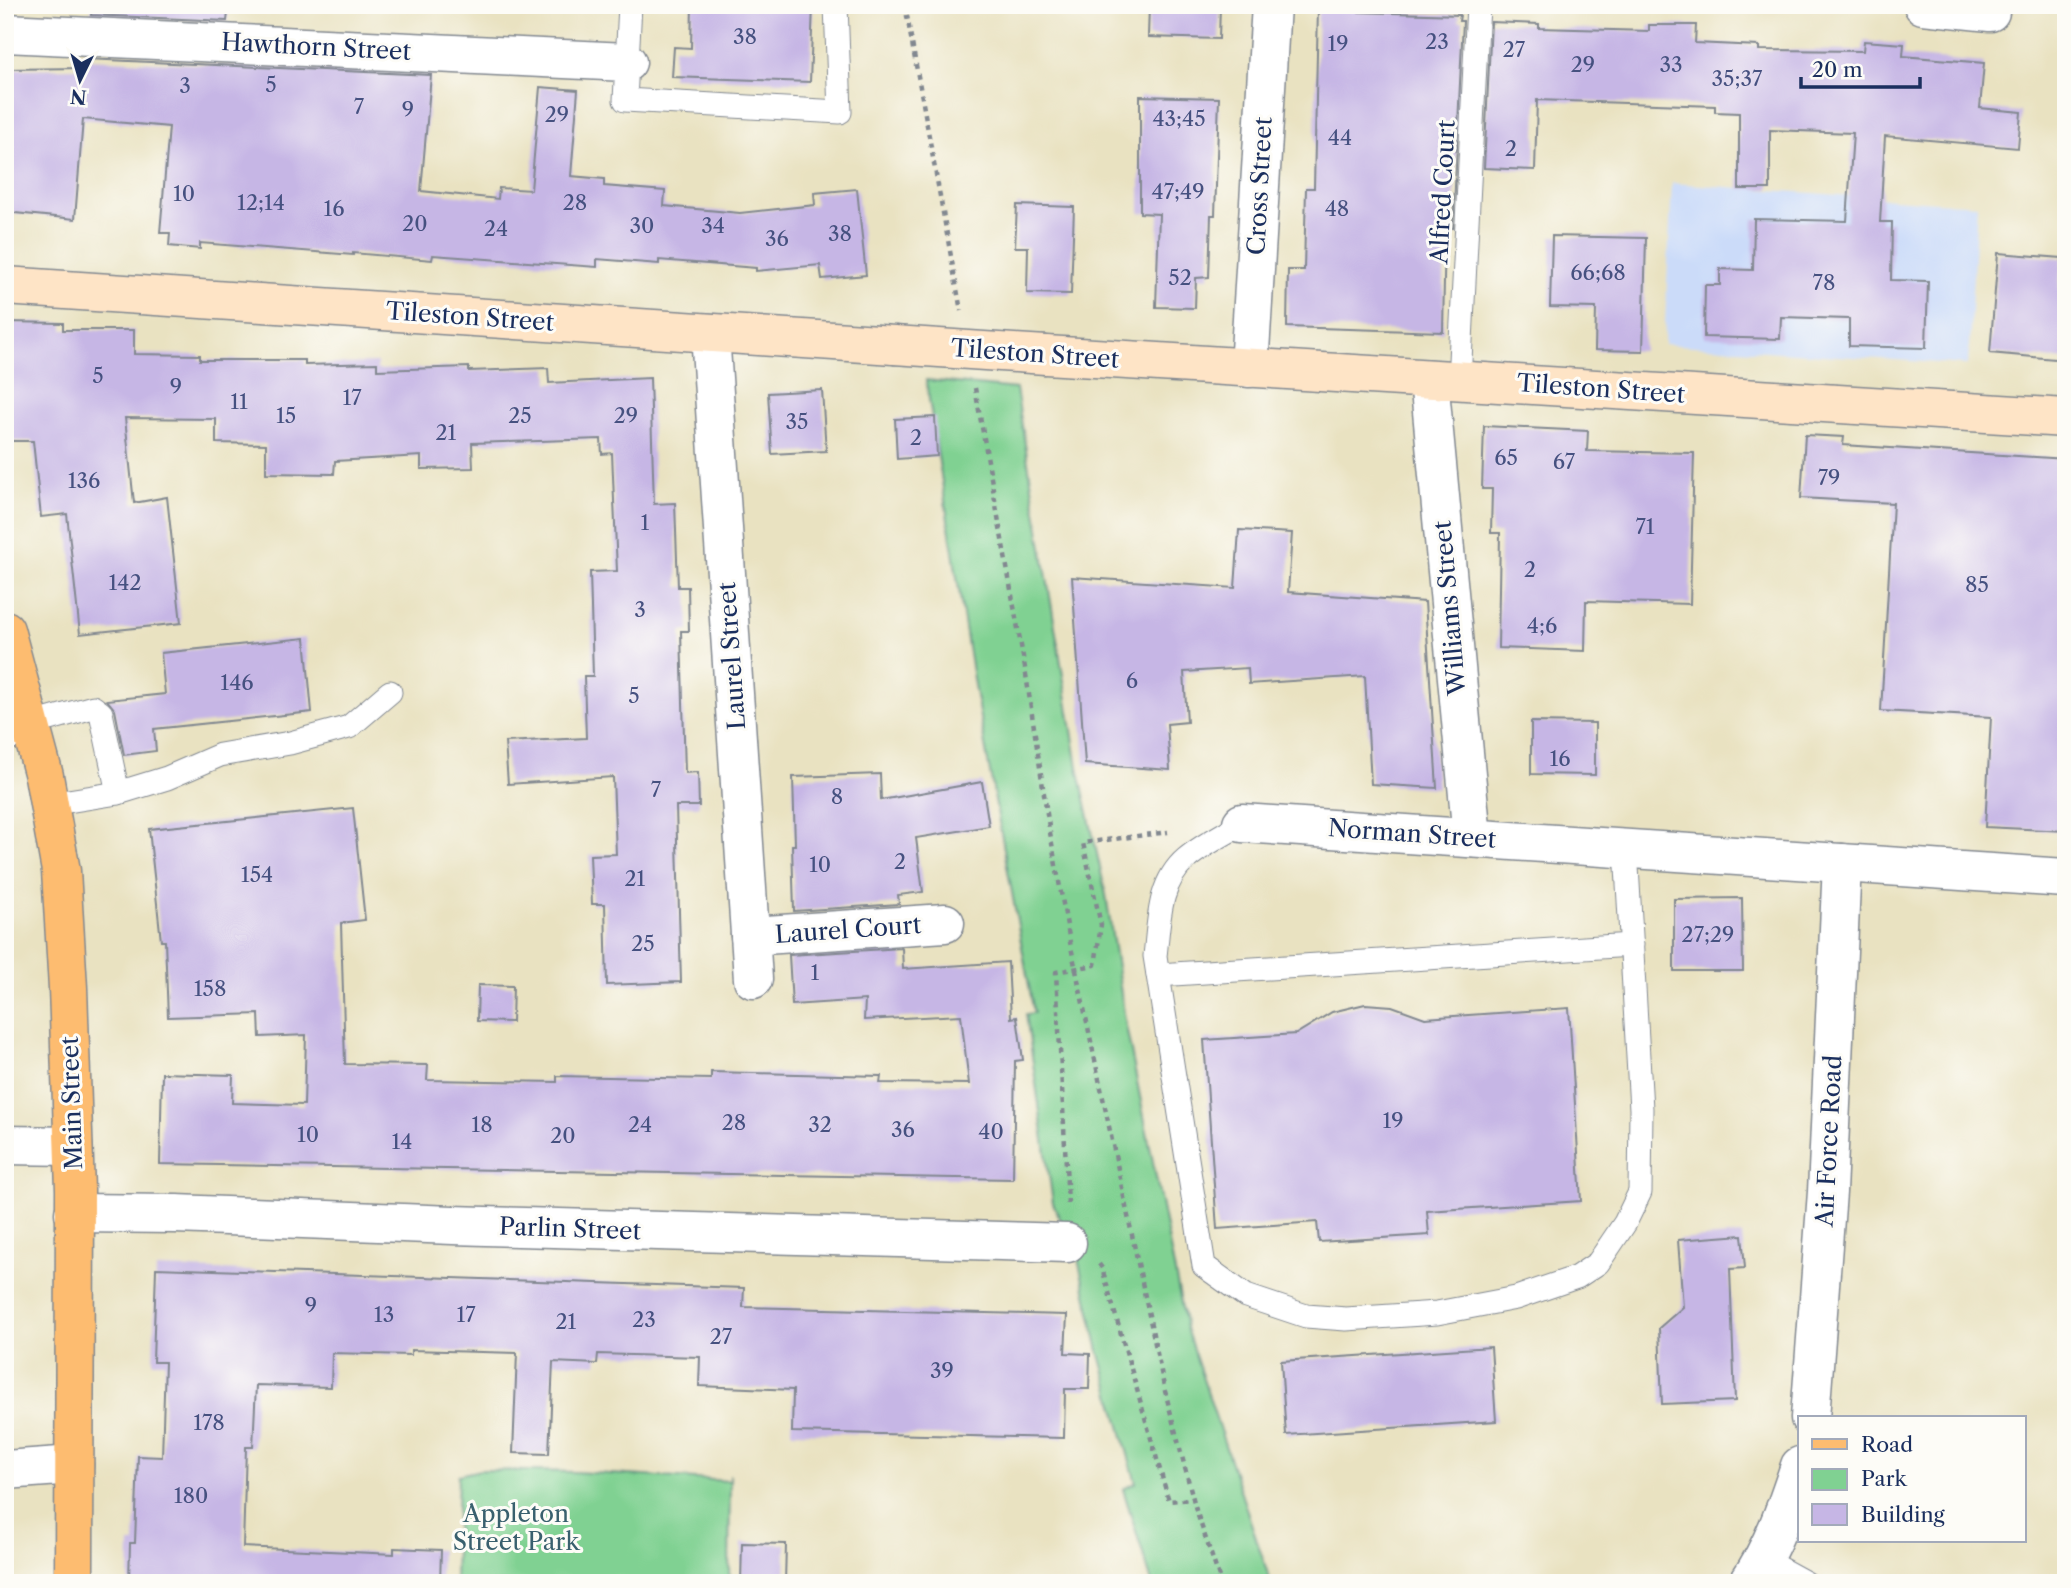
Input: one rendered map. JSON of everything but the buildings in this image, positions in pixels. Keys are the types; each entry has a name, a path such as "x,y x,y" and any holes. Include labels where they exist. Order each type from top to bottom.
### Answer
{"main road":[{"name":"Tileston Street","path":"5,286 1046,355 2066,418"},
{"name":"Main Street","path":"5,630 17,728 49,804 61,871 73,1146 74,1583"}],"street":[{"name":"Cross Street","path":"1249,368 1271,5"},
{"path":"1923,5 1990,9"},
{"name":"Hawthorn Street","path":"5,33 627,62"},
{"name":"Laurel Street","path":"710,333 752,979"},
{"name":"Williams Street","path":"1444,380 1472,838"},
{"name":"Norman Street","path":"1241,823 2066,878"},
{"name":"Air Force Road","path":"1810,1416 1827,1192 1842,863"},
{"name":"Laurel Court","path":"750,936 946,923"},
{"path":"5,1145 73,1146"},
{"name":"Parlin Street","path":"74,1213 1067,1243"},
{"path":"5,1470 74,1465"},
{"path":"1756,1571 1784,1515 1798,1472"}],"lane":[{"path":"630,5 625,100 840,112 836,5"},
{"name":"Alfred Court","path":"1444,380 1478,5"},
{"path":"49,804 118,793 167,778 220,755 290,743 349,727 390,692"},
{"path":"17,728 93,707 101,713 118,793"},
{"name":"Norman Street","path":"1241,823 1185,859 1170,878 1161,905 1155,956 1204,1266 1246,1296 1306,1316 1346,1319 1437,1313 1516,1298 1577,1277 1598,1263 1625,1223 1640,1192 1641,1109 1632,945"},
{"path":"1158,975 1632,945 1626,849"},
{"path":"1756,1571 1805,1583"}],"path":[{"path":"905,5 962,319"},
{"path":"975,387 1075,969 1165,1391 1193,1499 1221,1583"},
{"path":"1175,832 1083,843 1101,925 1095,965 1056,972 1067,1186 1067,1249 1091,1255 1102,1268 1168,1501 1193,1499"}],"shaded area":[{"path":"1672,183 1977,205 1968,365 1664,344"}],"green space":[{"path":"926,380 1016,389 1078,767 1106,895 1126,1026 1186,1328 1271,1583 1152,1583 1123,1489 1136,1483 1099,1351 1078,1259 1053,1203 1026,1014 1034,1013 974,685"},
{"name":"Appleton Street Park","path":"480,1470 575,1472 730,1481 729,1583 455,1583 458,1475"}]}
